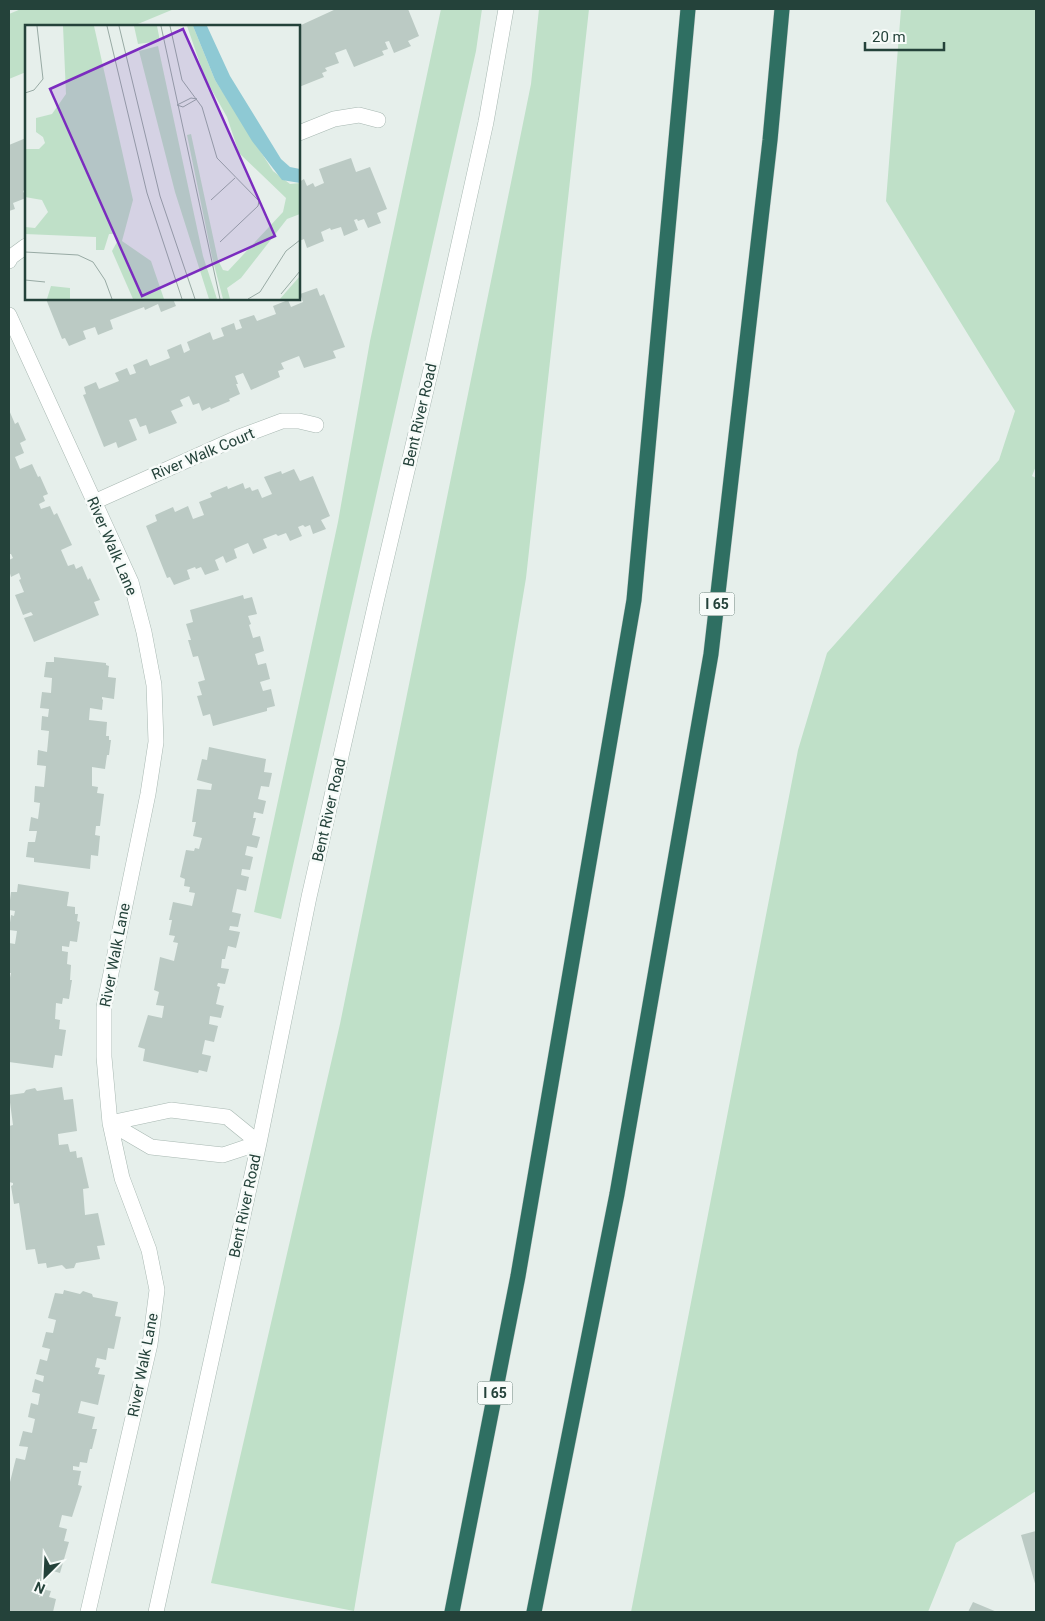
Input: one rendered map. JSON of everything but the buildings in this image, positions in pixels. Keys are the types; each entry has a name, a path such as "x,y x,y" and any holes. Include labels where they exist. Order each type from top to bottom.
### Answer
{"highway":[{"name":"I 65","path":"452,1612 518,1276 634,600 688,9"},
{"name":"I 65","path":"534,1612 617,1194 711,654 770,140 782,9"}],"street":[{"name":"Bent River Road","path":"156,1612 259,1143 309,897 486,122 506,9"},
{"path":"300,133 334,119 359,115 378,120"},
{"path":"9,261 11,257 25,247"},
{"name":"River Walk Lane","path":"9,315 131,582 144,632 154,685 156,742 148,794 104,1007 104,1057 110,1123 122,1178 149,1250 157,1290 150,1344 88,1612"},
{"name":"River Walk Court","path":"94,502 239,436 282,421 299,421 316,425"},
{"path":"110,1123 170,1110 227,1117 259,1143"},
{"path":"110,1123 151,1147 223,1155 259,1143"}],"green space":[{"path":"21,9 174,9 135,25 25,25 25,72 9,79 9,14"},
{"path":"441,9 482,9 476,51 281,919 254,912 338,522 370,341"},
{"path":"539,9 589,9 526,578 354,1611 211,1583 340,1024 531,84"},
{"path":"901,9 1036,9 1036,466 1032,476 1036,478 1036,1491 956,1543 928,1612 631,1612 798,750 827,653 999,460 1015,411 886,201"}]}
